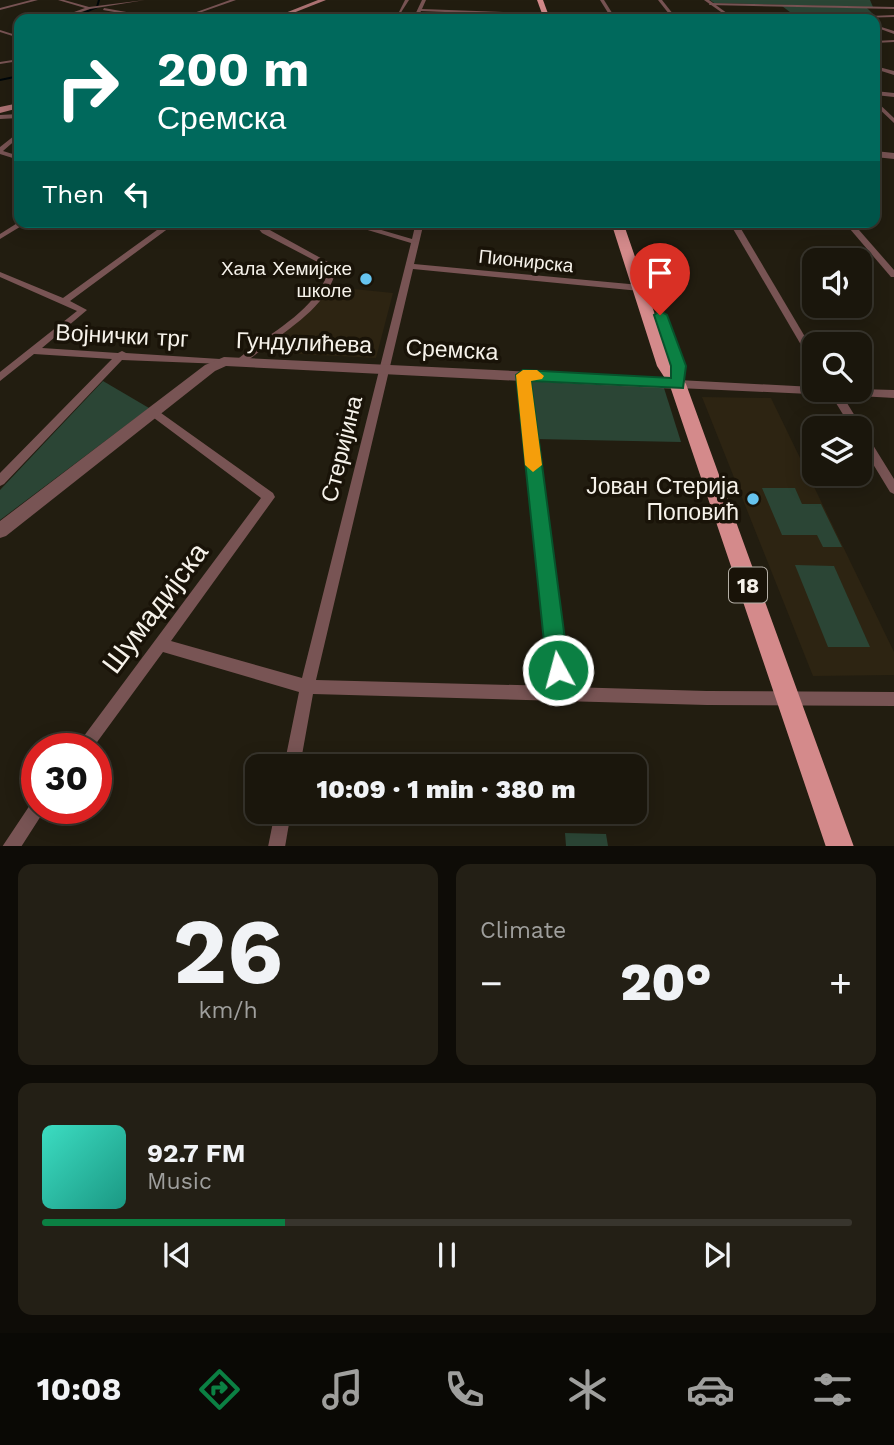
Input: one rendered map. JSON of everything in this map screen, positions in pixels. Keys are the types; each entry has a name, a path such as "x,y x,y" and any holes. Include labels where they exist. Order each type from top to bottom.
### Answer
{"main road":[{"path":"286,14 323,0"},
{"name":"18","path":"619,228 665,366 678,384 840,846"},
{"name":"18","path":"628,228 678,366 678,384"}],"street":[{"path":"0,9 36,0"},
{"path":"60,0 91,7"},
{"path":"71,14 91,7 143,0"},
{"path":"193,14 234,0"},
{"path":"399,13 407,0"},
{"path":"418,14 424,0"},
{"path":"660,0 671,14"},
{"path":"708,2 894,8"},
{"path":"708,2 726,14"},
{"path":"470,12 471,5"},
{"path":"102,6 110,11 129,14"},
{"path":"421,10 500,14"},
{"path":"0,33 14,31"},
{"path":"7,33 14,35"},
{"path":"880,107 894,121"},
{"path":"0,151 14,138"},
{"name":"Војнички трг","path":"64,301 165,228"},
{"path":"242,360 312,305 327,289 333,276 333,267 262,228"},
{"path":"366,228 416,242"},
{"name":"Стеријина","path":"294,754 307,687 419,228"},
{"path":"737,228 802,340"},
{"path":"853,228 894,275"},
{"name":"Пионирска","path":"409,266 640,288"},
{"path":"0,274 64,301"},
{"name":"Војнички трг","path":"33,351 82,313 79,307 64,301"},
{"path":"0,376 33,351"},
{"name":"Војнички трг","path":"33,351 122,354 220,362"},
{"path":"0,481 122,354"},
{"name":"Гундулићева","path":"0,531 220,362 242,360 385,368"},
{"name":"Сремска","path":"385,368 802,390"},
{"path":"523,375 561,693"},
{"name":"Сремска","path":"872,393 894,394"},
{"name":"Шумадијска","path":"95,733 269,498 154,412"},
{"path":"872,452 894,489"},
{"path":"160,645 307,687 788,699 894,699"},
{"path":"10,846 26,824"},
{"path":"276,846 281,824"}],"shaded area":[{"path":"334,287 393,293 376,358 260,352"},
{"path":"702,397 771,398 802,462 802,486 814,486 894,652 894,675 813,676"}],"green space":[{"path":"710,0 870,0 873,7 714,3"},
{"path":"782,6 867,8 873,14 792,14"},
{"path":"103,381 149,408 0,520 0,490"},
{"path":"531,381 664,388 681,442 535,439"},
{"path":"762,488 795,488 802,504 821,504 842,547 823,547 817,535 782,535"},
{"path":"795,565 834,566 870,647 828,647"},
{"path":"565,833 606,834 608,846 566,846"}],"waterway":[{"path":"81,14 97,7 99,0"},
{"path":"0,80 14,77"}],"slow traffic":[{"path":"533,465 523,375 537,376"}],"place":[{"name":"Хала Хемијске школе","path":"366,279"},
{"name":"Јован Стерија Поповић","path":"753,499"}],"route":[{"path":"558,670 523,375 678,384 678,366 660,315"}]}
